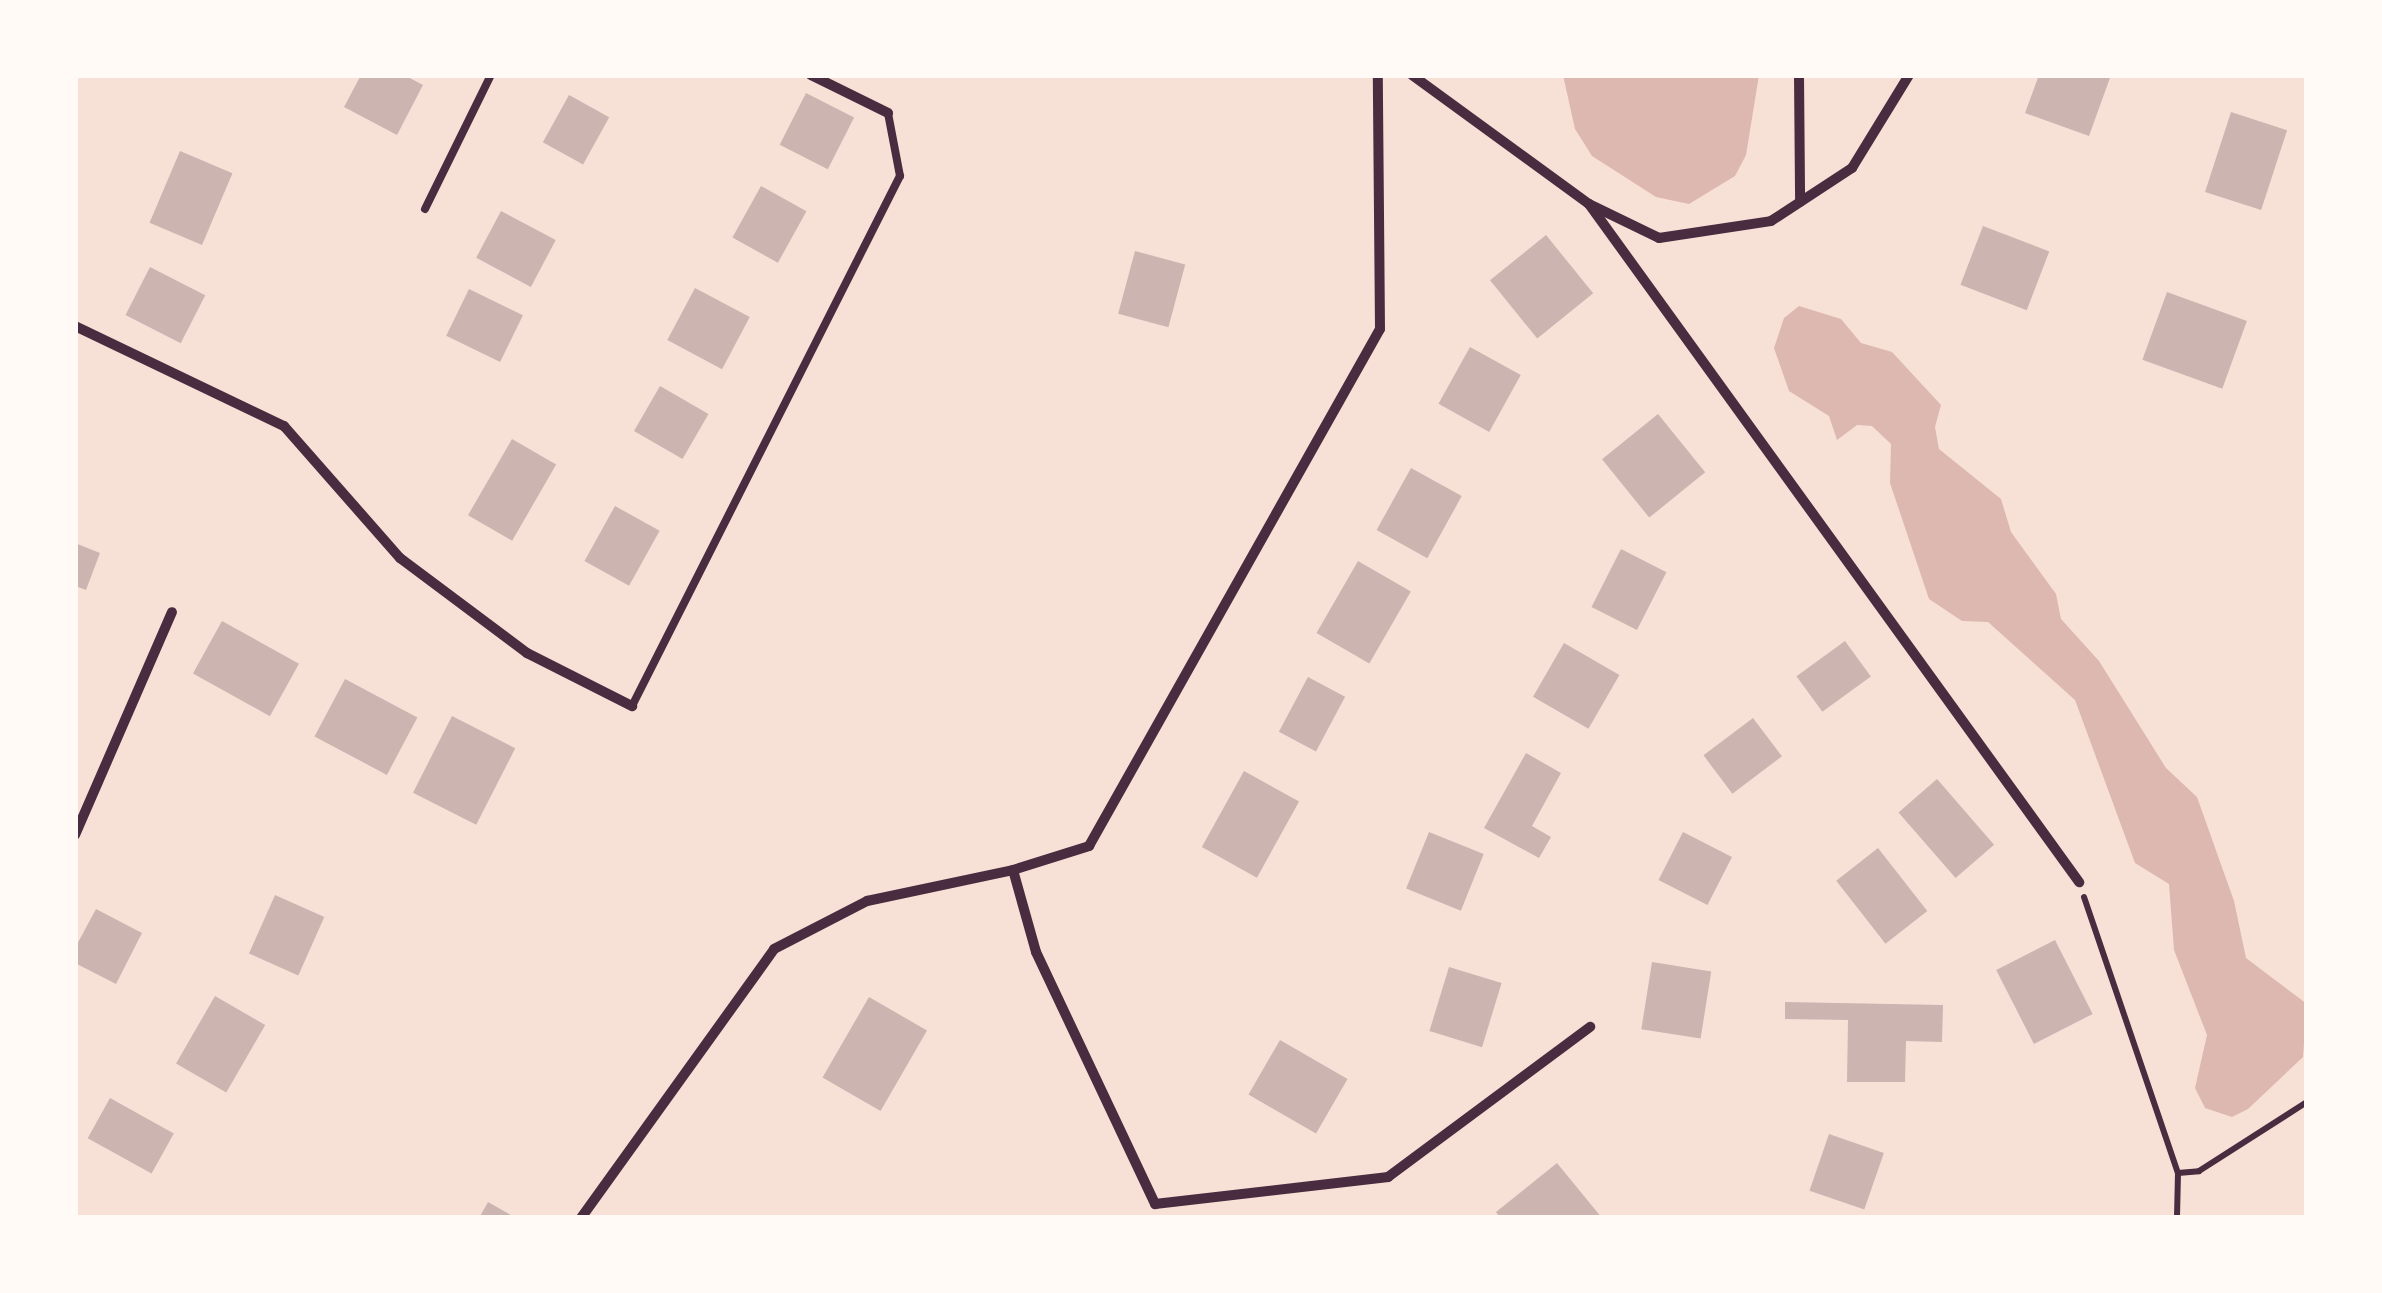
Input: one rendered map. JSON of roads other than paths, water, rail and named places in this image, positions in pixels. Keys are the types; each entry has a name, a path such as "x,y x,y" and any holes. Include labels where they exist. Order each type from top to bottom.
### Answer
{"street":[{"path":"811,75 888,113"},
{"path":"581,1218 774,950 866,900 1013,870 1089,846 1380,328 1378,75"},
{"path":"1412,75 1589,204 1660,238 1771,221 1852,168 1909,75"},
{"path":"1799,75 1800,202"},
{"path":"1589,204 2078,882"},
{"path":"75,326 284,426 400,558 528,653 632,706"},
{"path":"75,836 172,612"},
{"path":"1013,870 1036,952 1155,1204 1388,1177 1590,1026"}],"lane":[{"path":"425,209 491,75"},
{"path":"632,706 900,176 888,113"}]}
